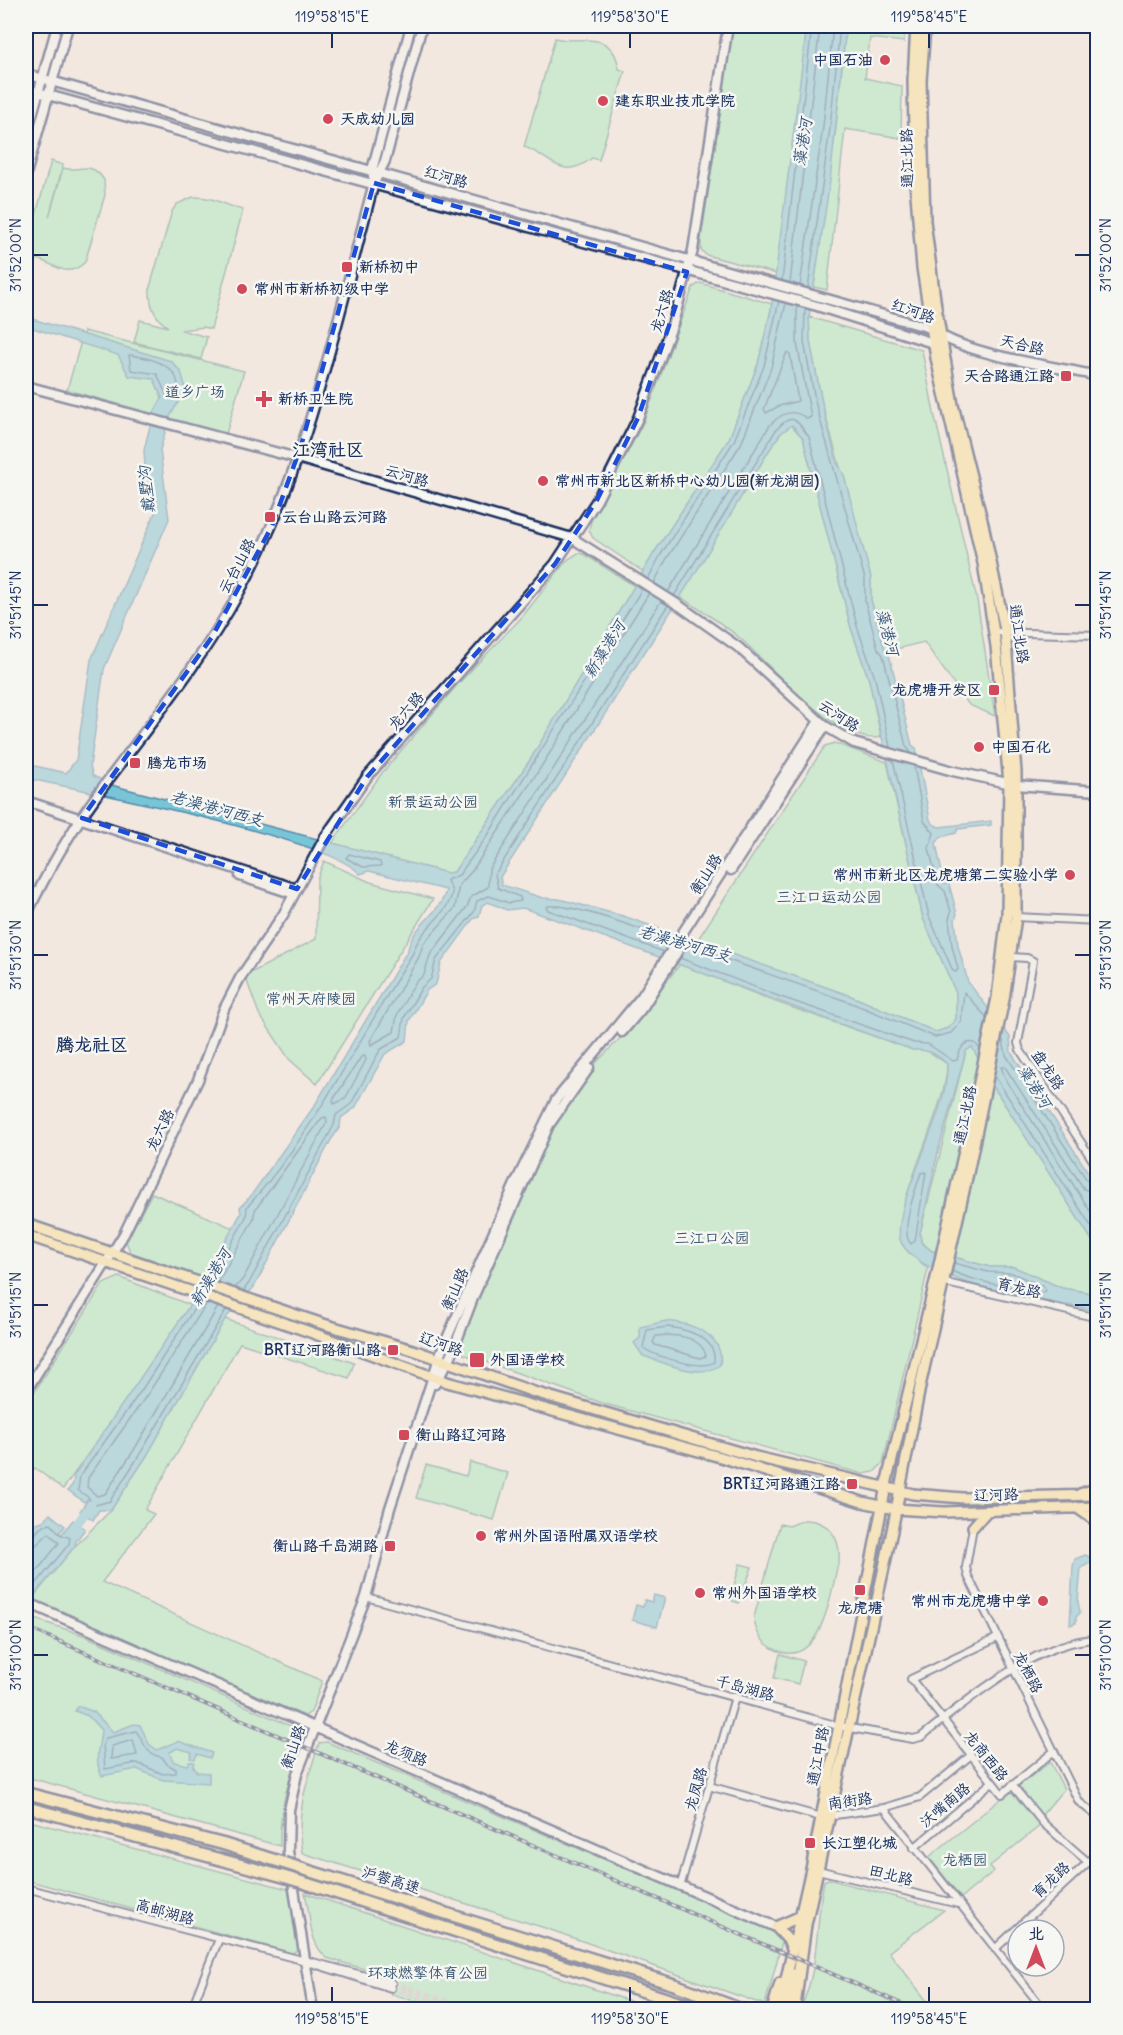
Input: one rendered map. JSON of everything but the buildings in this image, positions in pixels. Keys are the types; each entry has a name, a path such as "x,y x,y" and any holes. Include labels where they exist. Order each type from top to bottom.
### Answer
{"highway":[{"name":"沪蓉高速","path":"26,1792 284,1863 676,1985 743,2010"},
{"name":"沪蓉高速","path":"26,1807 285,1877 702,2010"},
{"path":"794,2010 805,1928"}],"main road":[{"name":"通江北路","path":"916,26 913,80 915,182 930,328 938,341 990,553 1005,630 1013,784 1016,916 1011,957 988,1078 947,1246"},
{"name":"通江北路","path":"925,26 921,81 922,182 938,341 983,563 1013,784 1007,914 995,1008 947,1246"},
{"name":"辽河路","path":"26,1224 320,1323 443,1360 534,1392 756,1457 898,1491 963,1498 1098,1495"},
{"path":"26,1235 435,1378 508,1401 724,1458 882,1507"},
{"path":"898,1491 947,1246"},
{"path":"886,1488 940,1280"},
{"name":"通江中路","path":"786,2010 818,1870 825,1817 886,1488"},
{"path":"1077,1495 1098,1488"},
{"name":"通江中路","path":"843,1727 898,1491"},
{"name":"辽河路","path":"882,1507 961,1511 1098,1507"},
{"path":"1076,1507 1093,1519 1098,1519"},
{"path":"973,1527 980,1516 988,1510"},
{"path":"961,1511 969,1515 973,1527"},
{"name":"通江中路","path":"779,2010 791,1946 825,1817"},
{"path":"772,2010 791,1946 776,1927 798,1917"}],"street":[{"path":"47,80 57,26"},
{"path":"26,137 68,26"},
{"name":"云台山路","path":"374,183 372,170 411,26"},
{"name":"云台山路","path":"26,915 96,796 212,638 239,593 272,526 297,458 374,183 382,173 422,26"},
{"name":"龙六路","path":"26,1391 113,1254 198,1080 224,1009 240,978 296,891 325,837 367,777 555,564 597,500 638,417 673,323 690,259 728,26"},
{"name":"红河路","path":"26,74 930,328"},
{"name":"红河路","path":"26,88 938,341"},
{"path":"26,174 43,93"},
{"name":"天合路","path":"938,341 1098,376"},
{"name":"云河路","path":"26,386 297,458 572,538 680,606 738,647 822,723 854,743 1013,784"},
{"path":"994,632 1005,630 1098,635"},
{"name":"衡山路","path":"313,2010 293,1849 292,1821 300,1779 316,1728 368,1598 390,1508 435,1378 549,1125 590,1065 643,1007 668,961 822,723"},
{"path":"1013,784 1098,791"},
{"path":"26,801 80,821 296,891"},
{"path":"26,806 80,821"},
{"path":"1016,916 1098,921"},
{"name":"盘龙路","path":"1011,957 1027,958 1032,961 1018,1043 1020,1050 1098,1168"},
{"name":"育龙路","path":"940,1280 1098,1318"},
{"name":"龙栖路","path":"973,1527 966,1567 968,1576 1079,1802 1098,1817"},
{"name":"千岛湖路","path":"368,1598 843,1727 913,1739 921,1737 1013,1669 1063,1646 1098,1640"},
{"name":"龙须路","path":"26,1602 776,1927"},
{"name":"龙商西路","path":"997,1638 911,1680 1002,1794 1054,1751"},
{"name":"龙凤路","path":"680,1887 735,1697"},
{"path":"884,1808 920,1797 970,1756"},
{"name":"沃嘴南路","path":"914,1848 992,1782"},
{"path":"1012,1785 1044,1824 1088,1862"},
{"name":"南街路","path":"710,1786 825,1817 884,1808 958,1905 1044,2010"},
{"name":"育龙路","path":"995,1949 1098,1853"},
{"name":"田北路","path":"818,1870 958,1905"},
{"name":"高邮湖路","path":"26,1888 306,1961 392,1986"},
{"path":"191,2010 219,1939"},
{"name":"衡山路","path":"306,1961 318,2010"}],"highlighted area":[{"path":"374,183 687,272 638,418 597,500 555,564 367,777 297,889 82,818 212,637 272,526 301,446"}],"green space":[{"path":"733,26 807,26 777,274 706,255 701,250"},
{"path":"846,26 905,26 904,42 870,38 865,78 902,86 901,138 845,129 827,290 814,287 836,128"},
{"path":"555,38 593,40 602,43 610,47 619,69 625,71 599,160 592,158 572,168 556,165 524,147"},
{"path":"51,161 63,165 49,217 63,168 94,170 104,180 105,195 85,262 79,267 67,270 37,259 35,264 32,263 26,289 26,250"},
{"path":"193,197 213,199 243,210 211,329 204,327 181,330 207,337 201,359 134,342 140,320 168,327 153,310 150,287 172,211 177,204"},
{"path":"700,283 772,304 771,310 758,364 729,439 654,553 645,573 593,538 589,530 591,521 644,421 693,287"},
{"path":"809,317 922,350 934,413 977,600 995,716 969,705 924,642 888,651 884,647 871,600 871,578 822,403 810,341"},
{"name":"道乡广场","path":"84,331 244,371 226,434 67,390"},
{"path":"791,425 803,438 851,628 869,680 881,737 864,737 826,718 741,639 680,597 768,452 780,434"},
{"name":"新景运动公园","path":"578,553 584,554 636,587 530,760 454,872 447,873 332,843 382,773 458,684 522,617 567,560"},
{"name":"三江口运动公园","path":"835,743 887,762 923,918 956,993 956,1019 948,1028 936,1032 851,996 696,942 825,746"},
{"name":"常州天府陵园","path":"324,861 370,882 433,899 317,1084 289,1059 259,1014 245,976 316,939 317,879"},
{"name":"三江口公园","path":"680,964 776,1002 913,1050 925,1049 947,1064 939,1106 911,1183 900,1227 904,1246 928,1269 883,1463 874,1472 863,1474 605,1404 458,1350 471,1318 475,1298 555,1121 592,1067 632,1026"},
{"path":"972,1047 995,1089 1097,1248 1097,1294 1062,1288 1014,1267 990,1267 932,1251 921,1242 920,1233 966,1051"},
{"path":"152,1193 233,1228 205,1278 130,1252 126,1241"},
{"path":"119,1277 190,1305 136,1387 63,1489 35,1468 26,1478 26,1405 103,1284"},
{"path":"225,1319 354,1363 349,1378 240,1343 145,1510 154,1514 102,1582 322,1681 311,1712 305,1716 31,1600 75,1546 111,1510 146,1457"},
{"path":"470,1462 508,1473 494,1520 416,1498 426,1465 466,1476"},
{"path":"804,1520 812,1520 826,1526 831,1531 838,1544 839,1560 827,1608 813,1640 802,1650 789,1653 772,1648 761,1639 754,1617 780,1524 789,1526"},
{"path":"740,1564 752,1567 739,1603 730,1600"},
{"path":"26,1616 83,1635 300,1730 304,1738 283,1804 280,1846 26,1777"},
{"path":"780,1654 804,1661 798,1684 774,1678"},
{"path":"327,1742 776,1932 782,1942 765,2005 545,1928 302,1853 300,1824 303,1797 319,1743"},
{"path":"1050,1762 1064,1789 1041,1816 1017,1787"},
{"name":"龙栖园","path":"1013,1789 1041,1825 990,1866 994,1871 961,1898 929,1857"},
{"path":"26,1820 288,1889 300,1949 292,1953 26,1880"},
{"path":"828,1879 944,1910 889,1952 933,2009 800,2009 811,1978 821,1897 824,1881"},
{"name":"环球燃擎体育公园","path":"305,1893 654,2009 442,2009 391,1994 395,1978 327,1958 321,1952 313,1937"}],"water":[{"path":"807,26 846,26 830,181 809,317 810,341 822,403 871,578 871,600 884,647 888,651 912,745 916,748 930,820 939,827 991,821 991,825 958,829 956,833 941,837 936,843 944,884 949,884 957,914 955,919 958,946 968,982 1010,1037 1011,1052 1097,1186 1097,1248 995,1089 972,1047 966,1051 938,1152 920,1233 921,1242 932,1251 990,1267 1014,1267 1062,1288 1097,1294 1097,1311 992,1290 963,1281 937,1271 916,1259 902,1244 901,1215 945,1088 947,1064 936,1055 928,1051 913,1050 523,908 507,910 488,902 482,905 479,916 473,919 441,963 436,984 427,990 409,1021 407,1041 385,1054 355,1108 341,1118 340,1127 254,1287 225,1319 146,1457 111,1510 99,1510 93,1520 80,1511 89,1498 84,1502 68,1490 73,1484 74,1475 190,1305 241,1213 240,1207 250,1197 315,1105 408,950 415,934 443,899 446,890 369,871 360,874 340,860 256,831 26,778 26,764 66,773 76,760 91,660 155,513 144,450 153,414 162,398 154,379 129,376 118,355 26,326 26,317 171,361 181,372 185,385 183,394 169,418 160,450 169,519 104,669 90,766 93,776 115,786 447,873 454,872 530,760 654,553 729,439 758,364 771,310","holes":["792,425 803,438 851,628 869,680 923,918 956,993 956,1019 948,1028 936,1032 851,996 623,916 559,899 543,898 502,885 500,877 693,577 780,434"]},
{"path":"666,1321 686,1324 712,1338 720,1354 720,1365 712,1369 692,1371 643,1356 634,1343 640,1338 640,1327"},
{"path":"50,1514 65,1526 59,1533 61,1535 73,1520 85,1529 75,1546 26,1605 26,1539 36,1523 43,1521"},
{"path":"1085,1555 1092,1558 1090,1563 1081,1568 1078,1602 1080,1613 1076,1617 1076,1623 1070,1625 1073,1566 1075,1559"},
{"path":"654,1595 665,1598 657,1627 632,1620 636,1605 643,1607 645,1600 652,1602"},
{"path":"78,1706 94,1712 113,1732 134,1724 140,1725 149,1744 157,1750 178,1741 212,1753 210,1758 197,1754 195,1759 190,1758 192,1752 177,1748 169,1753 174,1762 187,1765 189,1761 194,1762 193,1766 197,1772 209,1773 209,1783 163,1780 137,1769 102,1776 97,1759 101,1730 88,1716 75,1711"}],"waterway":[{"name":"新澡港河","path":"71,1532 91,1505"}],"tunnel":[{"path":"392,1983 472,2010"},
{"path":"391,1988 459,2010"}],"railway":[{"path":"26,1627 916,2010"}],"place":[{"name":"中国石油","path":"885,60"},
{"name":"建东职业技术学院","path":"603,101"},
{"name":"天成幼儿园","path":"328,119"},
{"name":"新桥初中","path":"347,267"},
{"name":"常州市新桥初级中学","path":"242,289"},
{"name":"天合路通江路","path":"1066,376"},
{"name":"新桥卫生院","path":"264,399"},
{"name":"常州市新北区新桥中心幼儿园(新龙湖园)","path":"543,481"},
{"name":"云台山路云河路","path":"270,517"},
{"name":"龙虎塘开发区","path":"994,690"},
{"name":"中国石化","path":"979,747"},
{"name":"腾龙市场","path":"135,763"},
{"name":"常州市新北区龙虎塘第二实验小学","path":"1070,875"},
{"name":"BRT辽河路衡山路","path":"393,1350"},
{"name":"外国语学校","path":"477,1360"},
{"name":"衡山路辽河路","path":"404,1435"},
{"name":"BRT辽河路通江路","path":"852,1484"},
{"name":"常州外国语附属双语学校","path":"481,1536"},
{"name":"衡山路千岛湖路","path":"390,1546"},
{"name":"龙虎塘","path":"860,1590"},
{"name":"常州外国语学校","path":"700,1593"},
{"name":"常州市龙虎塘中学","path":"1043,1601"},
{"name":"长江塑化城","path":"810,1843"}],"district":[{"name":"江湾社区","path":"328,450"},
{"name":"腾龙社区","path":"92,1045"}],"water label":[{"name":"藻港河","path":"802,142"},
{"name":"戴墅沟","path":"146,490"},
{"name":"藻港河","path":"888,632"},
{"name":"新藻港河","path":"604,649"},
{"name":"老澡港河西支","path":"217,808"},
{"name":"老澡港河西支","path":"685,943"},
{"name":"藻港河","path":"1035,1086"}]}
